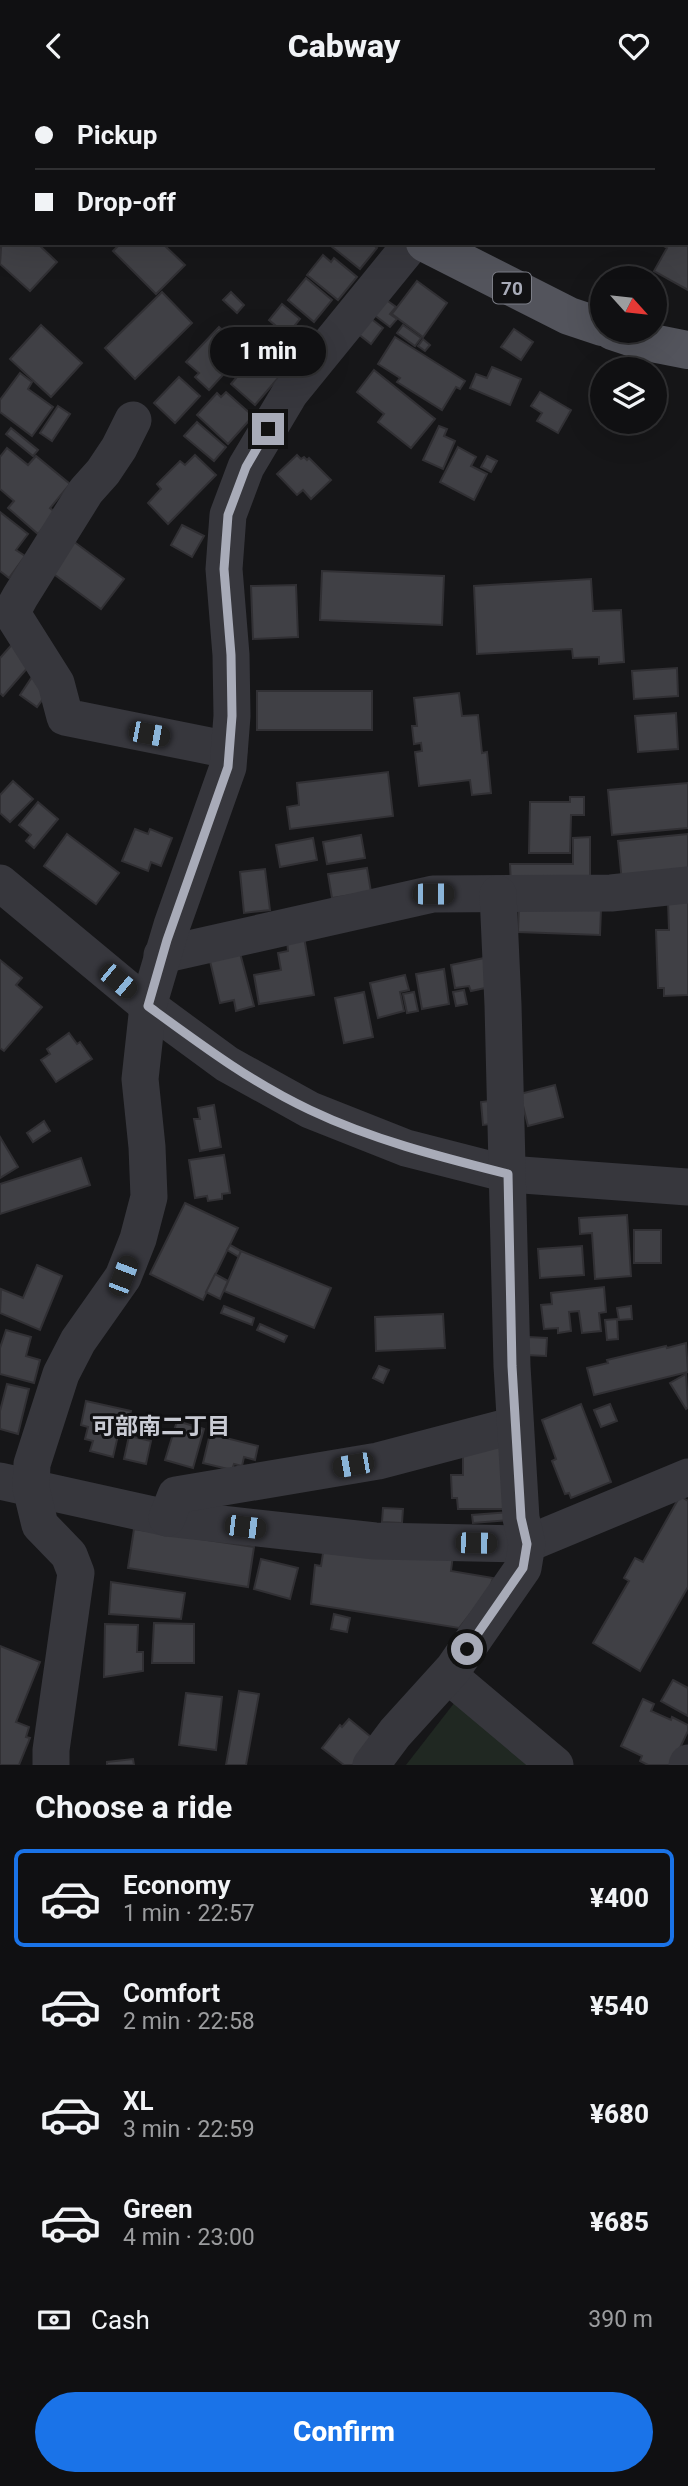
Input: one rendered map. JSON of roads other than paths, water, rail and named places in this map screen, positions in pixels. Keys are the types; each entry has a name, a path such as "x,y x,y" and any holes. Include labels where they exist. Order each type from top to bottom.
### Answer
{"main road":[{"name":"70","path":"429,245 569,316 590,323"},
{"path":"652,343 688,350"}],"street":[{"path":"15,1484 33,1464 61,1374 78,1341 123,1276 138,1239 149,1197 140,1079 148,1006 162,955 228,767 232,716 231,655 224,569 228,515 246,467 290,393 410,245"},
{"path":"133,421 119,448 86,491 7,619 47,666 56,683 65,716 229,750"},
{"path":"0,883 148,1006 227,1064 310,1110 406,1148 508,1174 688,1187"},
{"path":"162,955 433,894 611,893 688,884"},
{"path":"371,1765 395,1733 448,1675 523,1568 527,1544 521,1518 512,1366 498,894"},
{"path":"167,1518 176,1495 378,1461 515,1425"},
{"path":"15,1484 167,1518 374,1541 527,1544 688,1477"},
{"path":"15,1484 40,1525 69,1555 76,1573 51,1765"},
{"path":"448,1675 555,1765"}],"district":[{"name":"可部南二丁目","path":"161,1426"}]}
